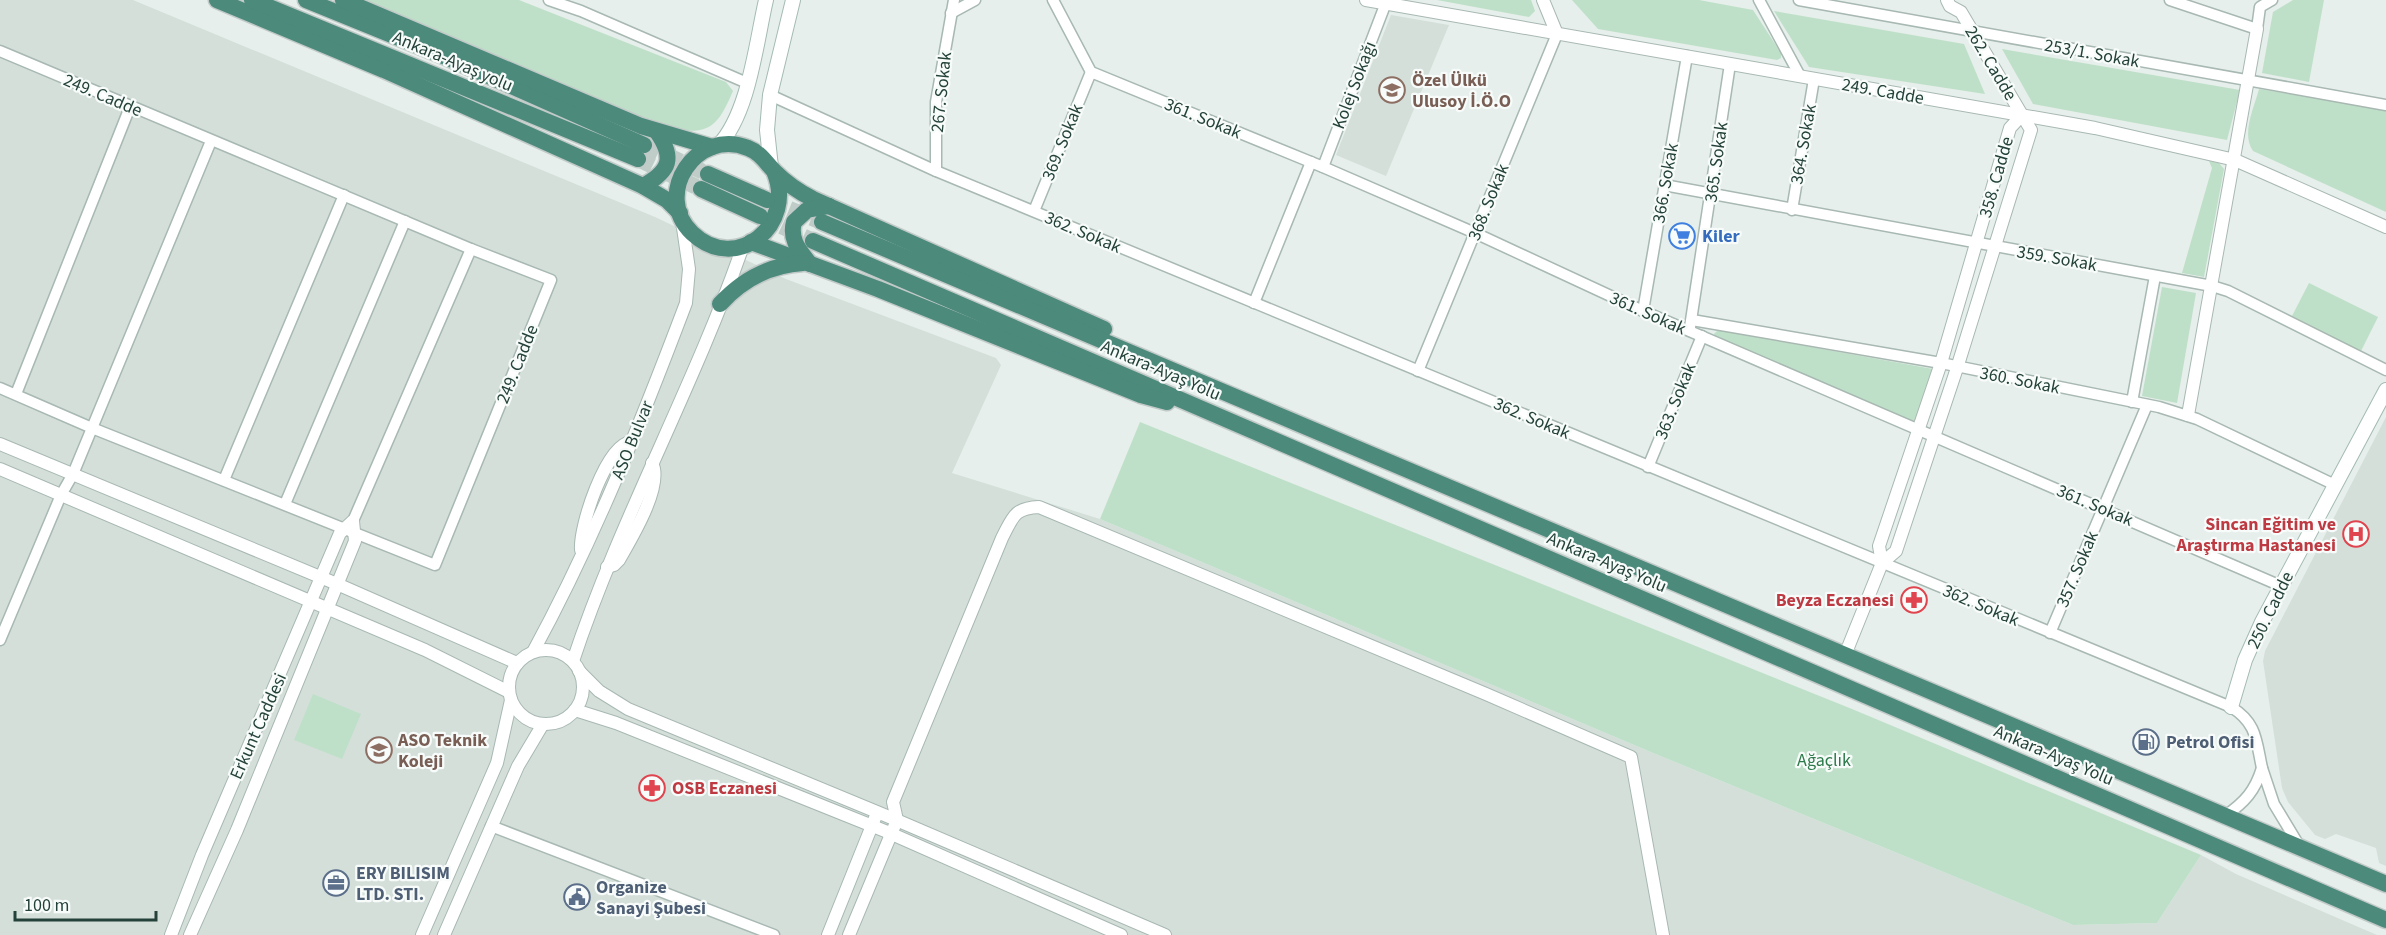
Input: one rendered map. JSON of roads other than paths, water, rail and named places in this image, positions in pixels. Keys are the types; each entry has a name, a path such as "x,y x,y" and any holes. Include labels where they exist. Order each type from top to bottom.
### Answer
{"highway":[{"path":"217,0 428,89 643,186 667,200 691,232 706,243 724,248 747,244 768,229 778,211 780,190 772,169"},
{"name":"Ankara-Ayaş yolu","path":"252,0 641,152 446,57 306,0"},
{"path":"343,0 657,132 715,146 737,145 748,148 758,154 796,190 1184,365 1204,383"},
{"path":"643,186 661,175 667,164 665,144 657,132"},
{"path":"680,215 676,195 681,174 695,156 715,146"},
{"path":"760,216 704,182 767,200"},
{"path":"808,264 793,238 792,227 796,218 807,210 830,206"},
{"name":"Ankara-Ayaş Yolu","path":"822,222 2386,884"},
{"name":"Ankara-Ayaş Yolu","path":"813,241 2386,920"},
{"path":"747,244 878,289 1141,395 1161,402 1188,402"},
{"path":"720,304 736,288 755,276 785,265 808,264"}],"main road":[{"path":"715,146 727,137 736,121 766,0"},
{"path":"772,169 767,117 770,95 793,0"},
{"name":"250. Cadde","path":"2231,707 2253,641 2386,390"}],"street":[{"path":"549,0 581,11 747,83"},
{"path":"581,11 586,0"},
{"name":"267. Sokak","path":"936,171 936,102 954,0"},
{"path":"951,13 975,0"},
{"path":"1053,0 1090,72"},
{"name":"249. Cadde","path":"1366,0 2095,128 2235,160 2386,227"},
{"path":"1543,0 1557,34"},
{"path":"1759,0 1800,76"},
{"name":"253/1. Sokak","path":"1798,0 2386,105"},
{"name":"262. Cadde","path":"1947,0 1950,6 1961,6 1972,32 2022,115"},
{"path":"2170,0 2257,29"},
{"path":"2188,415 2249,81 2260,7 2272,0"},
{"name":"Kolej Sokağı","path":"1323,167 1386,2"},
{"name":"368. Sokak","path":"1418,371 1557,34"},
{"name":"249. Cadde","path":"0,388 92,428 351,528 435,565 551,280 1,56"},
{"name":"366. Sokak","path":"1643,310 1687,56"},
{"name":"365. Sokak","path":"1691,326 1730,64"},
{"name":"361. Sokak","path":"1090,72 1323,167 1643,310 1691,326 1702,336 2281,586"},
{"name":"369. Sokak","path":"1034,211 1090,72"},
{"name":"364. Sokak","path":"1792,210 1814,79"},
{"name":"362. Sokak","path":"770,95 936,171 2231,707 2245,717 2253,728 2262,768 2279,815 2300,848"},
{"path":"16,394 130,107"},
{"name":"358. Cadde","path":"1845,655 1881,563 1879,546 1941,363 2010,129 2022,115 2031,130 1957,368 1896,551 1881,563"},
{"path":"0,640 73,474 211,141"},
{"path":"1254,303 1311,162"},
{"name":"359. Sokak","path":"1664,186 2212,286 2228,291 2386,370"},
{"path":"224,480 344,195"},
{"name":"ASO Bulvar","path":"533,652 582,554 631,442 686,303 689,269 680,215"},
{"path":"285,504 405,221"},
{"name":"ASO Bulvar","path":"576,666 607,567 747,244"},
{"path":"190,935 237,830 355,541 351,528 471,249"},
{"path":"2132,402 2155,276"},
{"name":"360. Sokak","path":"1691,326 1941,363 2188,415 2335,485"},
{"name":"363. Sokak","path":"1648,467 1702,336"},
{"name":"357. Sokak","path":"2050,633 2147,405"},
{"path":"0,444 337,584 517,663"},
{"path":"0,469 425,650 510,696 518,712 530,720 543,724 561,721 575,710 583,691 576,666"},
{"path":"849,935 897,820 893,802 1002,538 1016,513 1022,508 1039,507 1631,757 1663,935"},
{"name":"Erkunt Caddesi","path":"171,935 202,855 340,533 351,528"},
{"path":"422,935 497,763 510,696 512,672 517,663 533,652 554,651 576,666 599,691 628,709 897,820 1165,935"},
{"path":"575,710 616,723 872,825 1121,935"},
{"path":"444,935 518,766 543,724"},
{"path":"2225,816 2248,798 2262,768"},
{"path":"828,935 877,812 893,802"},
{"path":"491,826 774,935"}],"tunnel":[{"path":"644,145 708,174"},
{"path":"638,159 701,189"},
{"path":"767,200 822,222"},
{"path":"760,216 813,241"}],"place":[{"name":"Özel Ülkü Ulusoy İ.Ö.O","path":"1392,90"},
{"name":"Kiler","path":"1682,236"},
{"name":"Sincan Eğitim ve Araştırma Hastanesi","path":"2356,534"},
{"name":"Beyza Eczanesi","path":"1914,600"},
{"name":"Petrol Ofisi","path":"2146,742"},
{"name":"ASO Teknik Koleji","path":"379,750"},
{"name":"OSB Eczanesi","path":"652,788"},
{"name":"ERY BILISIM LTD. STI.","path":"336,883"},
{"name":"Organize Sanayi Şubesi","path":"577,897"}],"park label":[{"name":"Ağaçlık","path":"1824,760"}]}
